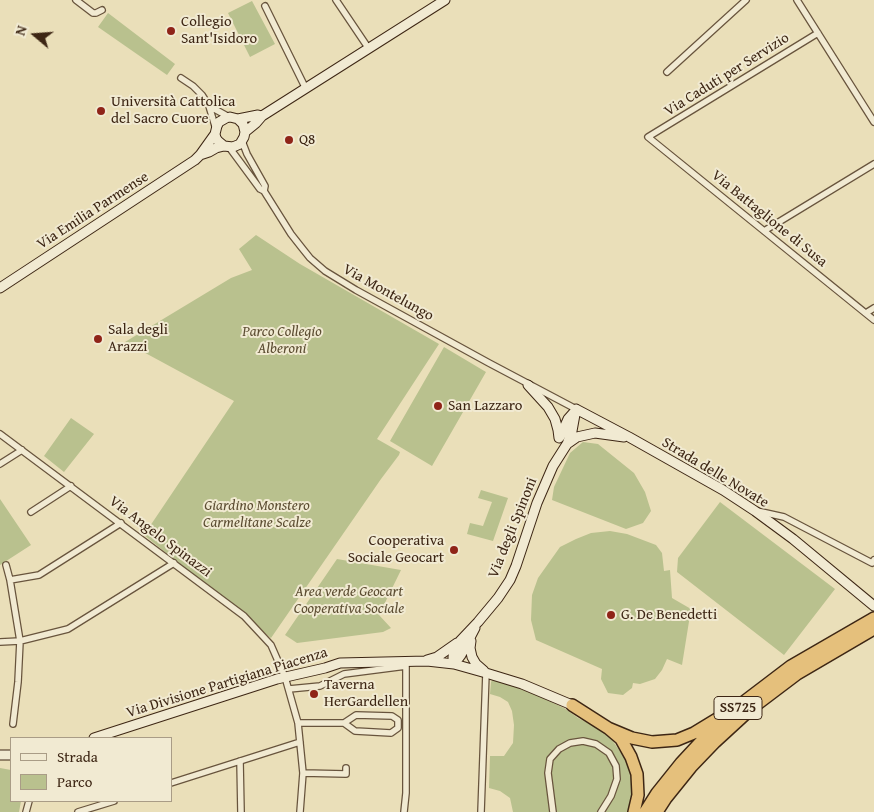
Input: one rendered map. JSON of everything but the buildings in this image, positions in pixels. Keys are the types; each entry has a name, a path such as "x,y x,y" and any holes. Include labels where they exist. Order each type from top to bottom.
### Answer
{"highway":[{"name":"SS725","path":"657,812 691,767 752,708 874,618"},
{"name":"SS725","path":"645,812 657,793 707,735 745,701 790,666 857,632 874,629"},
{"path":"608,728 632,738 652,742 677,740 694,733 745,701"},
{"path":"572,705 608,728 621,739 632,757 637,774 638,795 634,812"}],"street":[{"path":"76,0 93,13 102,10"},
{"path":"336,0 369,49"},
{"name":"Via Emilia Parmense","path":"0,288 200,155 216,148 236,146 262,116 445,0"},
{"path":"667,72 746,0"},
{"path":"801,1 818,33 874,122"},
{"path":"265,6 306,89"},
{"name":"Via Caduti per Servizio","path":"648,138 818,33"},
{"path":"181,78 197,91 209,106 218,141 226,146"},
{"path":"209,106 243,124 244,136"},
{"name":"Via Emilia Parmense","path":"200,155 215,132 219,122 226,118 262,116"},
{"name":"Via Montelungo","path":"244,136 247,154 265,186 264,190 291,234 310,258 343,283 528,385"},
{"name":"Via Battaglione di Susa","path":"648,138 874,320"},
{"name":"Via Montelungo","path":"226,146 260,189 264,190"},
{"path":"764,231 874,164"},
{"path":"866,313 874,308"},
{"path":"528,385 548,407 555,419 563,441 595,433 629,437"},
{"name":"Strada delle Novate","path":"528,385 629,437 723,490 793,539 874,606"},
{"name":"Via degli Spinoni","path":"454,664 454,651 460,641 498,598 510,580 537,503 563,441 572,431 576,410"},
{"name":"Via Angelo Spinazzi","path":"0,434 244,616 271,646 285,677 298,723 303,773 300,812"},
{"path":"0,464 22,450"},
{"path":"31,512 71,486"},
{"path":"754,511 784,517 872,563 874,560"},
{"path":"10,580 39,575 120,523"},
{"path":"0,642 20,641 68,629 174,563"},
{"path":"6,565 20,641 13,724"},
{"name":"Via degli Spinoni","path":"454,664 462,655 478,622"},
{"path":"472,637 470,648 472,658 486,673 481,812"},
{"path":"427,660 437,657 460,641"},
{"name":"Via Divisione Partigiana Piacenza","path":"97,737 285,677 340,663 427,660 454,664 522,684 572,705"},
{"path":"289,689 320,686 344,674 406,666 406,793 404,812"},
{"path":"298,723 344,723 356,715 392,716 398,720 398,728 391,733 355,731 344,723"},
{"path":"553,812 548,773 550,759 559,749 570,743 583,741 596,744 609,753 616,766 617,779 612,796 601,812"},
{"path":"172,783 300,742"},
{"path":"240,761 241,812"},
{"path":"303,773 346,774 346,768"},
{"path":"78,812 111,802"}],"green space":[{"path":"252,1 275,44 250,57 228,13"},
{"path":"108,13 175,64 167,75 98,27"},
{"path":"256,235 300,264 439,344 377,439 400,452 399,455 271,638 144,535 234,401 125,342 231,278 252,270 239,249"},
{"name":"San Lazzaro","path":"444,347 486,372 432,466 390,441"},
{"path":"71,418 94,434 64,472 44,456"},
{"path":"583,442 598,444 634,473 645,492 651,511 643,523 626,529 552,500 554,487 570,453"},
{"path":"481,490 508,498 493,541 467,534 470,523 483,526 492,502 478,498"},
{"path":"0,499 31,545 0,565"},
{"path":"720,502 835,589 784,655 677,572 678,558"},
{"name":"G. De Benedetti","path":"610,531 627,534 656,545 662,553 664,571 670,570 672,598 691,609 682,665 667,659 655,679 640,684 633,683 632,688 623,695 608,693 601,679 602,669 536,640 531,620 532,595 538,578 560,547 591,533"},
{"name":"Area verde Geocart Cooperativa Sociale","path":"337,559 401,570 379,615 391,628 383,632 297,643 285,635"},
{"path":"493,679 534,694 564,708 610,737 626,760 632,778 631,801 627,812 513,812 510,798 500,791 489,788 490,756 504,756 513,743 514,725 512,711 508,702 490,694"},
{"path":"0,768 10,770 10,802 21,802 19,812 0,812"}],"place":[{"name":"Collegio Sant'Isidoro","path":"171,31"},
{"name":"Università Cattolica del Sacro Cuore","path":"101,111"},
{"name":"Q8","path":"289,140"},
{"name":"Sala degli Arazzi","path":"98,339"},
{"name":"San Lazzaro","path":"438,406"},
{"name":"Cooperativa Sociale Geocart","path":"454,550"},
{"name":"G. De Benedetti","path":"611,615"},
{"name":"Taverna HerGardellen","path":"314,694"}],"park label":[{"name":"Parco Collegio Alberoni","path":"282,340"},
{"name":"Giardino Monstero Carmelitane Scalze","path":"257,514"}]}
